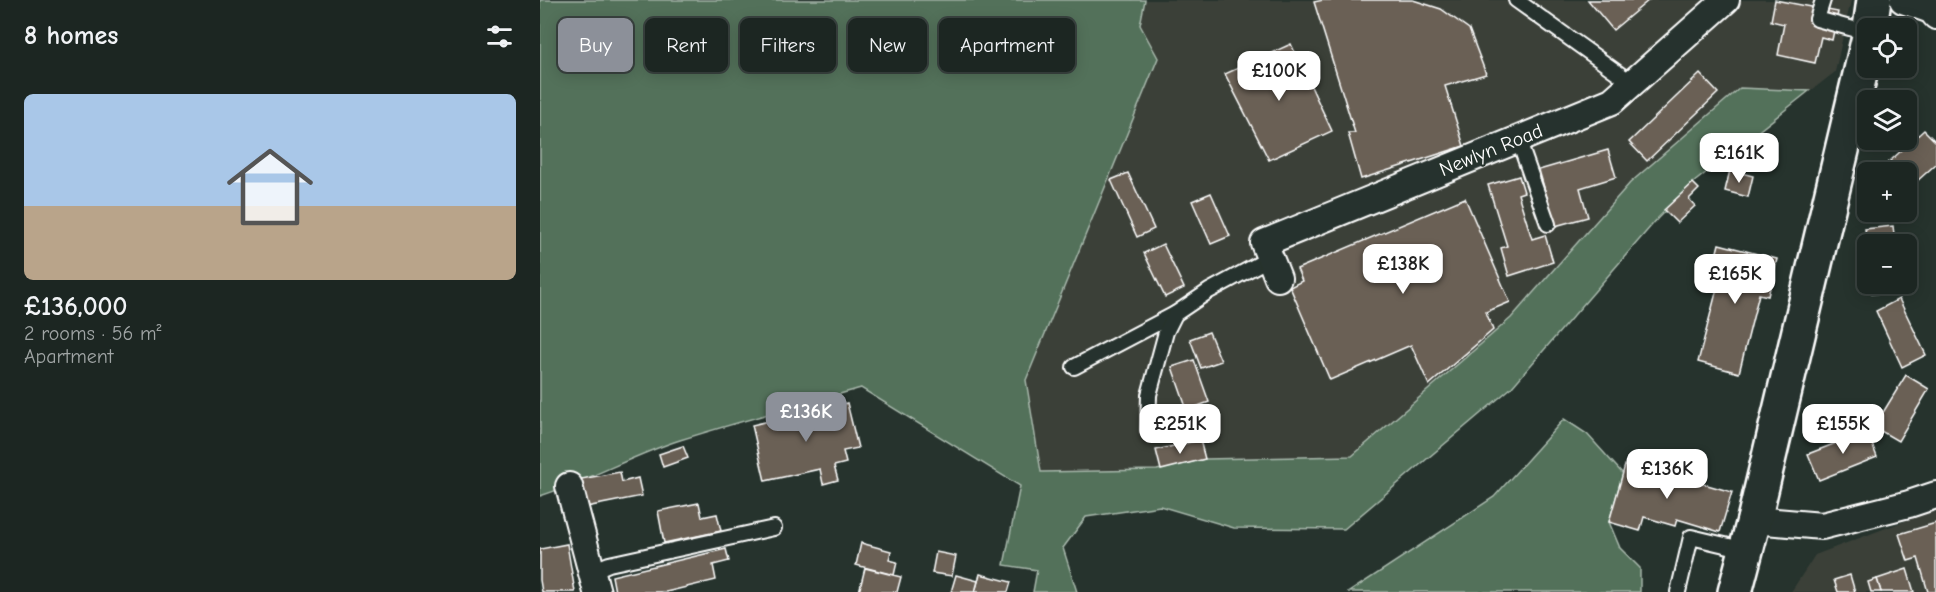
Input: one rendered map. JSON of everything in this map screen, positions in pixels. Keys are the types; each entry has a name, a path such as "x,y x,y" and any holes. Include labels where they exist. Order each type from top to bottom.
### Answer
{"main road":[{"path":"1871,18 1874,0"},
{"path":"1735,592 1859,78"}],"street":[{"name":"Newlyn Road","path":"1274,268 1264,243 1612,101 1726,0"},
{"path":"1904,0 1931,10 1936,16"},
{"path":"570,486 594,581"},
{"path":"1750,535 1822,525 1936,495"}],"lane":[{"path":"1516,0 1632,83"},
{"path":"1823,0 1817,19 1857,30"},
{"path":"1518,139 1548,224"},
{"path":"1074,367 1175,315 1209,291 1274,268"},
{"path":"1148,430 1147,411 1151,387 1166,332 1175,315"},
{"path":"594,581 609,564 774,528"},
{"path":"1678,592 1691,537 1750,535"}],"shaded area":[{"path":"1145,0 1851,0 1835,72 1352,456 1205,459 1157,470 1041,472 1026,380 1158,58 1140,25"},
{"path":"1936,509 1936,592 1791,592 1815,555"}],"green space":[{"path":"540,0 1145,0 1140,25 1158,58 1026,380 1041,472 1157,470 1205,459 1352,456 1511,318 1630,183 1740,88 1809,91 1693,183 1658,218 1512,387 1344,529 1234,528 1160,506 1086,517 1063,548 1077,592 1033,592 1037,570 1004,565 1020,486 861,388 680,440 540,496"},
{"path":"1564,419 1587,434 1623,474 1609,522 1620,548 1640,568 1640,592 1349,592 1494,497"}],"building":[{"path":"1323,0 1413,0 1441,9 1469,29 1486,74 1445,86 1464,146 1361,179 1348,133 1355,133 1314,2"},
{"path":"1588,0 1649,0 1613,30"},
{"path":"1775,0 1838,12 1832,40 1821,37 1815,63 1778,55 1784,24 1771,21"},
{"path":"1291,44 1332,131 1269,160 1225,74"},
{"path":"1700,74 1718,93 1647,161 1629,142"},
{"path":"1924,130 1936,142 1936,164 1917,181 1917,162 1889,162 1902,150 1917,150 1917,136"},
{"path":"1608,150 1616,177 1580,188 1588,217 1555,226 1539,170"},
{"path":"1730,170 1753,176 1748,197 1725,191"},
{"path":"1128,173 1154,229 1137,237 1111,180"},
{"path":"1519,176 1524,192 1518,194 1532,239 1545,235 1553,262 1509,276 1501,248 1507,246 1488,185"},
{"path":"1693,183 1699,189 1689,199 1695,206 1677,223 1664,210"},
{"path":"1211,193 1230,236 1211,244 1192,201"},
{"path":"1465,198 1510,302 1486,312 1493,330 1429,385 1411,345 1330,380 1290,287 1302,281 1297,269"},
{"path":"1893,226 1894,234 1866,234 1865,229"},
{"path":"1163,244 1184,288 1165,297 1144,253"},
{"path":"1719,244 1777,259 1768,296 1759,294 1739,373 1698,362 1719,281 1710,279"},
{"path":"1899,299 1926,355 1902,367 1876,311"},
{"path":"1209,332 1221,361 1201,368 1190,339"},
{"path":"1194,360 1209,402 1187,410 1172,367"},
{"path":"1906,375 1929,389 1898,441 1874,427"},
{"path":"847,403 858,448 843,451 846,463 834,466 838,480 823,484 820,469 765,481 752,425"},
{"path":"1867,431 1877,457 1819,480 1808,454"},
{"path":"1200,440 1205,459 1161,470 1156,450"},
{"path":"683,446 688,458 663,467 659,454"},
{"path":"1626,462 1732,492 1720,532 1677,519 1675,526 1644,517 1640,531 1609,522"},
{"path":"620,472 622,482 638,478 642,496 586,507 581,479"},
{"path":"699,503 702,517 717,514 721,531 664,543 658,511"},
{"path":"1936,523 1936,592 1928,592 1918,558 1908,561 1899,534"},
{"path":"861,543 891,551 889,560 897,562 894,575 856,565"},
{"path":"567,544 575,592 542,592 540,549"},
{"path":"726,549 729,561 713,565 716,580 666,592 615,592 612,576"},
{"path":"936,552 956,556 952,576 932,573"},
{"path":"865,568 901,577 897,592 859,592"},
{"path":"1907,569 1914,592 1881,592 1877,579"},
{"path":"980,574 1011,582 1008,592 975,592"},
{"path":"956,575 978,581 975,592 951,592"},
{"path":"1850,575 1855,592 1838,592 1834,580"},
{"path":"1877,579 1881,592 1871,592 1868,582"}]}
